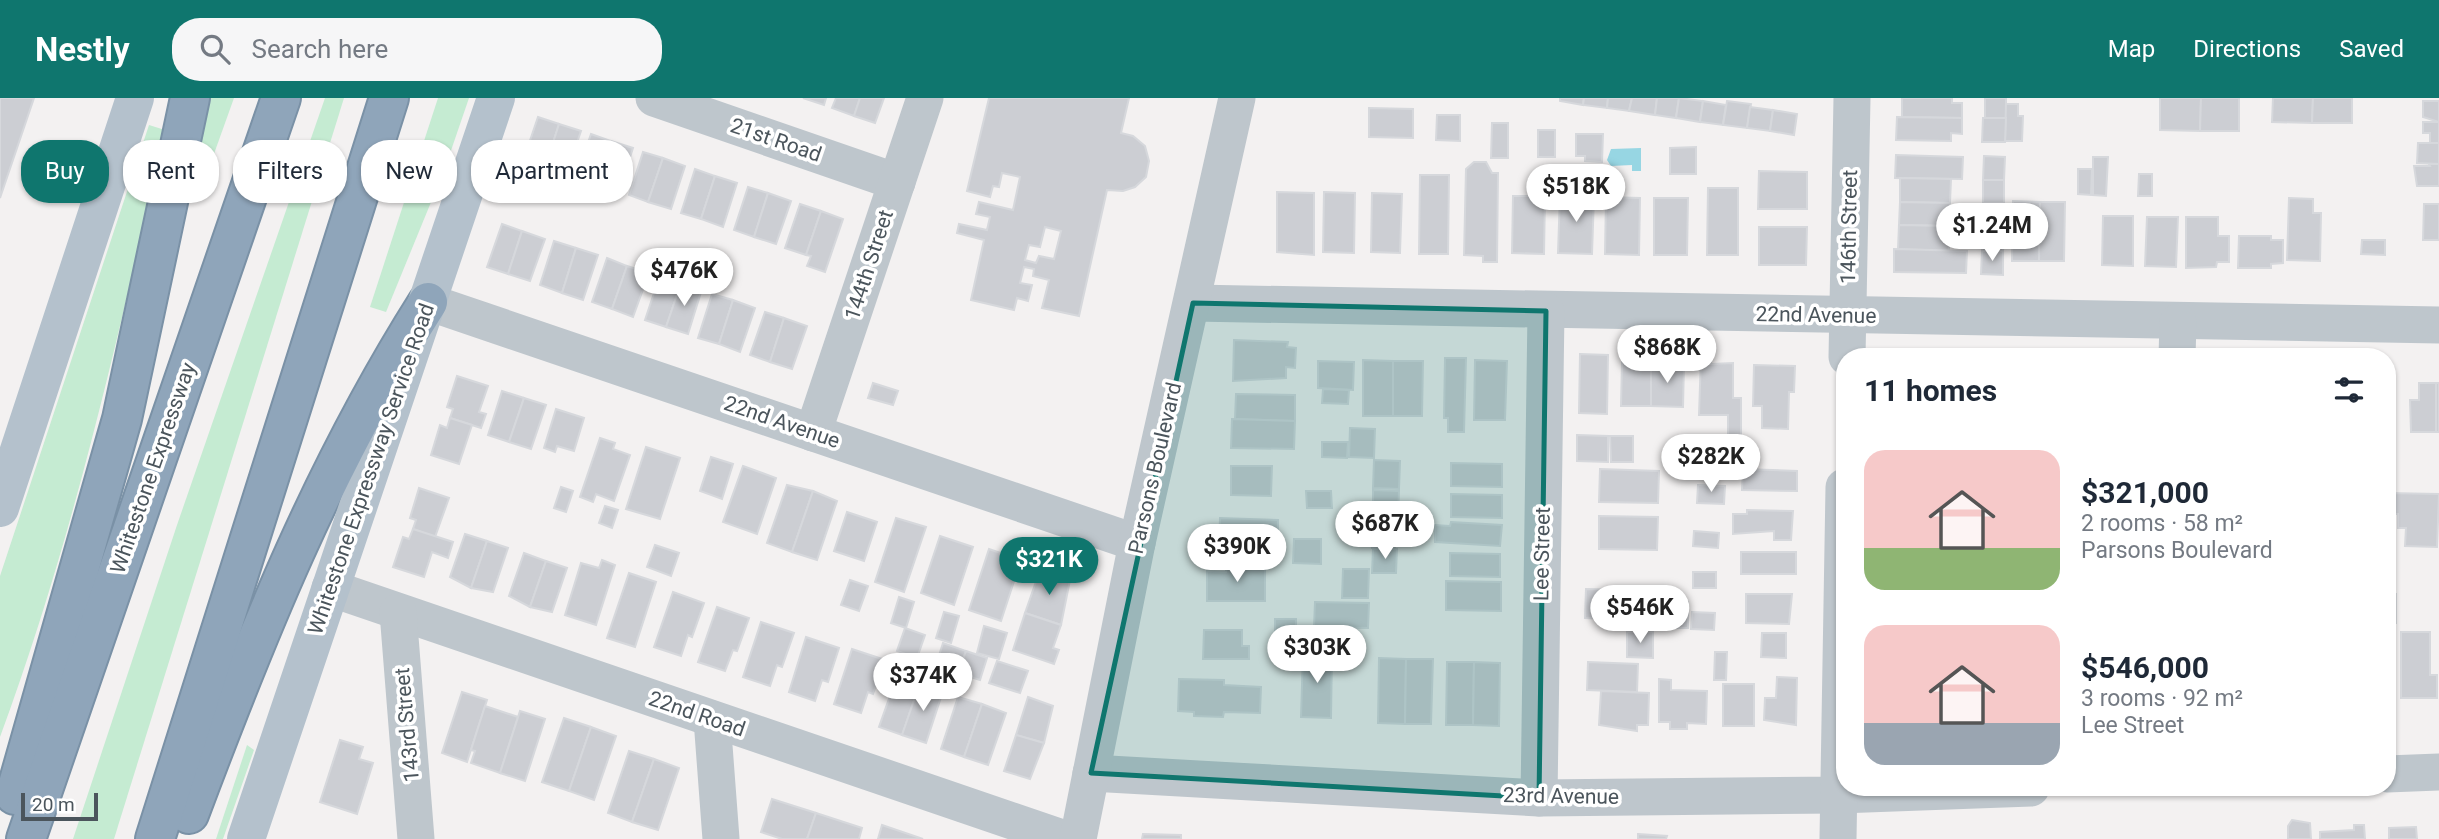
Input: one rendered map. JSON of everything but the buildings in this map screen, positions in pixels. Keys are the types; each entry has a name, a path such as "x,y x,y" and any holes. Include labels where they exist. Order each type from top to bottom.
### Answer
{"highway":[{"path":"2,839 122,419 190,98"},
{"name":"Whitestone Expressway","path":"26,839 281,98"},
{"path":"155,839 388,98"},
{"path":"179,839 251,651 288,565 357,421 428,302"}],"main road":[{"path":"0,508 135,98"},
{"name":"Whitestone Expressway Service Road","path":"246,839 496,98"}],"street":[{"name":"21st Road","path":"654,98 897,181"},
{"name":"144th Street","path":"813,433 925,98"},
{"name":"Parsons Boulevard","path":"1078,839 1137,543 1237,98"},
{"name":"146th Street","path":"1847,348 1852,98"},
{"name":"22nd Avenue","path":"428,302 1137,543"},
{"name":"22nd Avenue","path":"1193,303 1848,315 2177,340 2439,325"},
{"name":"Lee Street","path":"1539,798 1546,311"},
{"name":"22nd Road","path":"330,588 1065,839"},
{"name":"143rd Street","path":"398,612 416,839"},
{"path":"712,719 721,839"},
{"path":"2396,774 2439,772"},
{"name":"23rd Avenue","path":"1091,773 1539,798 1836,795"},
{"path":"1838,839 1839,796"}],"highlighted area":[{"path":"1193,303 1546,311 1539,798 1091,773"}],"green space":[{"path":"207,98 234,98 219,140 198,140"},
{"path":"325,98 344,98 331,140 310,140"},
{"path":"438,98 469,98 455,140 424,140"},
{"path":"149,125 165,130 163,140 144,140"},
{"path":"123,203 148,203 112,360 72,512 26,663 0,737 0,576"},
{"path":"289,203 311,203 114,839 73,839 177,525"},
{"path":"404,203 431,203 386,312 370,307"},
{"path":"247,745 254,750 223,839 216,839"}],"water":[{"path":"1641,148 1641,171 1632,171 1632,165 1611,166 1607,160 1611,149"}]}
